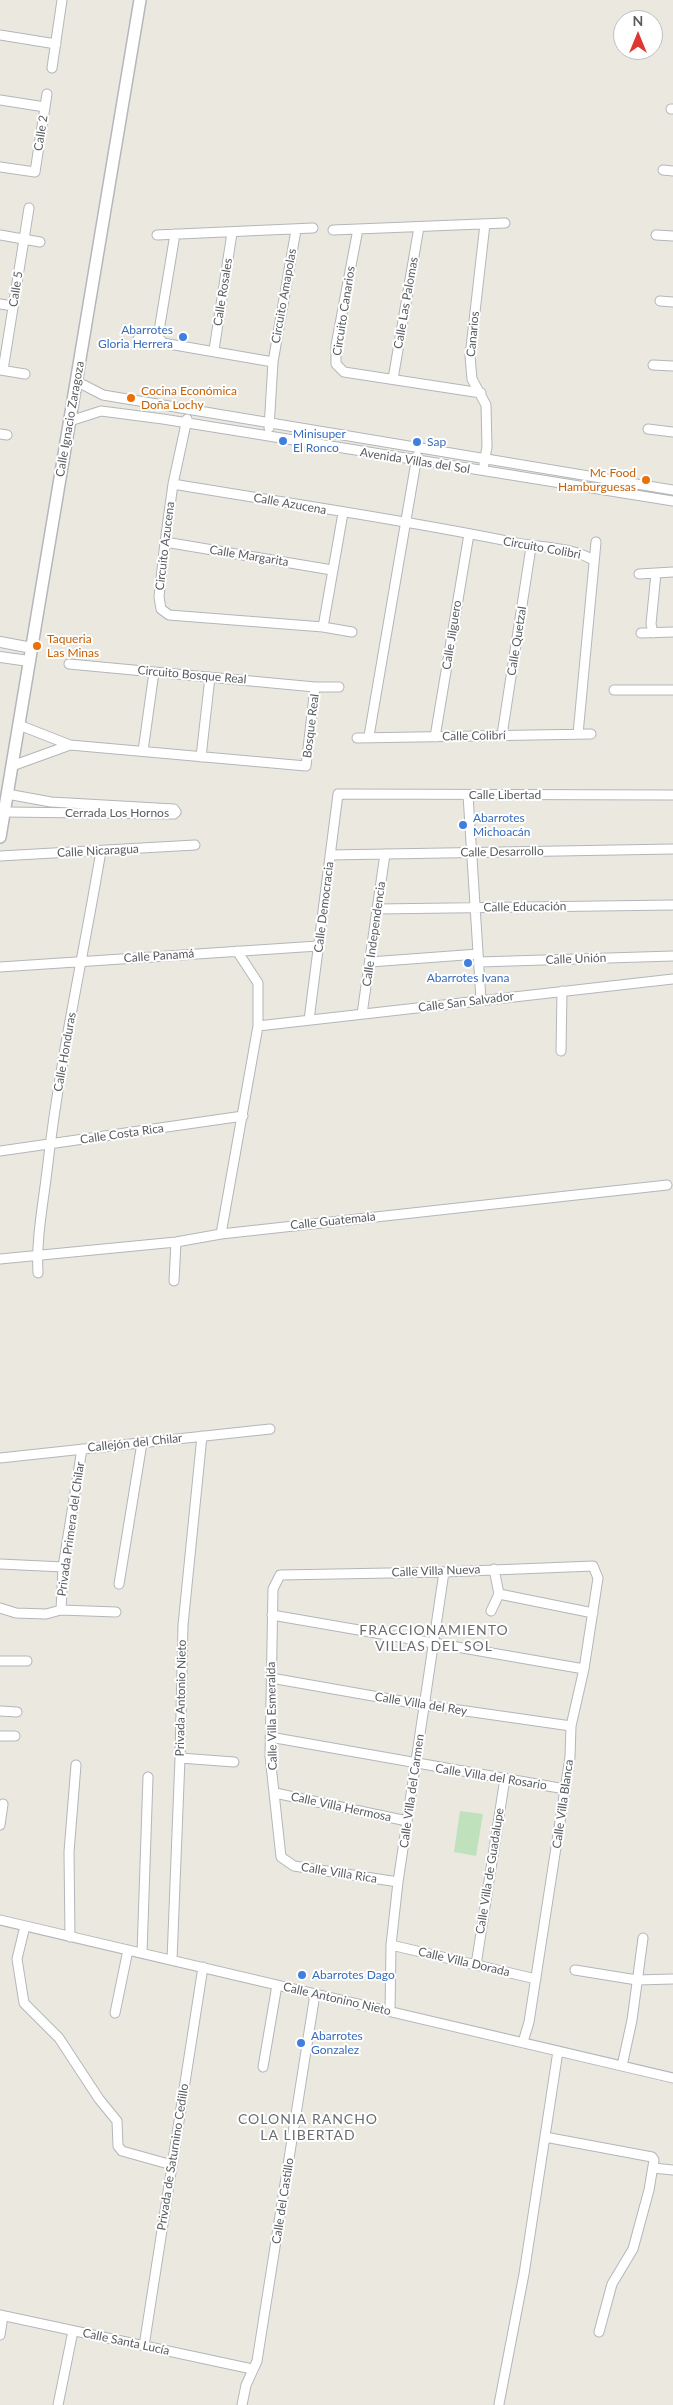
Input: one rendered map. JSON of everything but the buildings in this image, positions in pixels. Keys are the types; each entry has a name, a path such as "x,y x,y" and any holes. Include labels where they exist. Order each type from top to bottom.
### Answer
{"main road":[{"name":"Calle Ignacio Zaragoza","path":"0,837 140,0"}],"street":[{"path":"52,68 62,0"},
{"path":"0,35 56,44"},
{"name":"Calle 2","path":"0,167 35,172 48,94"},
{"path":"0,100 46,107"},
{"name":"Calle 5","path":"2,370 29,208"},
{"path":"333,230 505,223"},
{"name":"Canarios","path":"483,471 486,405 472,379 470,356 485,224"},
{"name":"Calle Las Palomas","path":"393,379 419,227"},
{"name":"Circuito Amapolas","path":"157,235 313,228"},
{"name":"Circuito Canarios","path":"358,229 336,345 336,364 344,372 481,393"},
{"name":"Circuito Amapolas","path":"268,437 273,362 296,230"},
{"name":"Calle Rosales","path":"214,350 232,233"},
{"path":"138,339 158,337 174,234"},
{"path":"0,235 40,242"},
{"path":"656,235 673,236"},
{"path":"660,301 673,302"},
{"path":"0,304 14,306"},
{"name":"Circuito Amapolas","path":"158,337 163,343 214,350 273,362"},
{"path":"653,365 673,366"},
{"path":"2,370 25,374"},
{"name":"Avenida Villas del Sol","path":"76,381 103,396 673,490"},
{"path":"101,411 103,396"},
{"name":"Circuito Azucena","path":"188,410 187,423 173,484 165,542 159,596 161,609 169,615 323,627 352,632"},
{"name":"Avenida Villas del Sol","path":"70,421 101,411 187,423 673,502"},
{"path":"648,429 673,432"},
{"path":"369,736 419,449"},
{"path":"624,494 627,483"},
{"name":"Calle Azucena","path":"173,484 407,522"},
{"path":"323,627 343,513"},
{"name":"Circuito Colibri","path":"407,522 531,547 581,553 593,560 578,734"},
{"name":"Calle Jilguero","path":"436,737 469,534"},
{"name":"Calle Margarita","path":"165,542 332,570"},
{"path":"593,560 596,542"},
{"name":"Calle Quetzal","path":"502,735 531,547"},
{"path":"639,574 673,572"},
{"path":"653,632 651,624 656,573"},
{"path":"641,633 673,632"},
{"path":"0,642 32,648"},
{"path":"0,657 29,661"},
{"name":"Circuito Bosque Real","path":"69,664 316,687 339,687"},
{"path":"143,752 154,672"},
{"path":"19,725 70,745 201,757 210,677"},
{"name":"Bosque Real","path":"201,757 306,766 316,687"},
{"path":"614,690 673,690"},
{"name":"Calle Colibrí","path":"357,738 369,736 436,737 591,734"},
{"path":"12,766 70,745"},
{"name":"Cerrada Los Hornos","path":"4,812 174,814 176,812 174,809 51,802 7,794"},
{"name":"Calle Libertad","path":"338,794 673,795"},
{"name":"Calle Democracia","path":"309,1020 338,794"},
{"path":"468,795 481,1000"},
{"name":"Cerrada Los Hornos","path":"50,813 51,802"},
{"name":"Calle Nicaragua","path":"0,856 196,845"},
{"name":"Calle Desarrollo","path":"330,855 673,849"},
{"name":"Calle Honduras","path":"38,1273 37,1254 62,1063 83,961 101,851"},
{"name":"Calle Independencia","path":"362,1014 385,854"},
{"name":"Calle Educación","path":"377,909 673,905"},
{"name":"Calle Panamá","path":"0,967 318,946"},
{"path":"221,1234 258,1026 258,984 236,951"},
{"name":"Calle Unión","path":"370,962 479,958 673,956"},
{"name":"Calle San Salvador","path":"258,1026 673,979"},
{"path":"561,1051 562,991"},
{"name":"Calle Costa Rica","path":"0,1151 243,1116"},
{"name":"Calle Guatemala","path":"0,1259 176,1242 221,1234 667,1185"},
{"path":"174,1281 176,1242"},
{"name":"Callejón del Chilar","path":"0,1458 270,1429"},
{"name":"Privada Antonio Nieto","path":"172,1960 183,1625 202,1436"},
{"path":"119,1584 142,1443"},
{"name":"Privada Primera del Chilar","path":"61,1610 63,1567 82,1449"},
{"path":"0,1564 63,1567"},
{"name":"Calle Villa Nueva","path":"280,1575 444,1572 593,1566"},
{"name":"Calle Villa Blanca","path":"523,2042 529,2022 565,1789 571,1726 584,1669 593,1613 598,1578 593,1566"},
{"path":"491,1611 499,1594 494,1569"},
{"name":"Calle Villa del Carmen","path":"390,2011 391,1944 398,1882 444,1572"},
{"name":"Calle Villa Esmeralda","path":"280,1575 273,1589 270,1737 274,1794 282,1857"},
{"path":"499,1594 593,1613"},
{"path":"0,1608 16,1613 46,1614 61,1610 116,1612"},
{"path":"272,1615 584,1669"},
{"path":"0,1661 27,1661"},
{"name":"Calle Villa del Rey","path":"271,1678 424,1705 571,1726"},
{"path":"0,1711 17,1712"},
{"path":"0,1736 15,1736"},
{"name":"Calle Villa del Rosario","path":"270,1737 565,1789"},
{"path":"180,1758 234,1762"},
{"path":"70,1936 68,1852 76,1765"},
{"path":"142,1953 148,1777"},
{"name":"Calle Villa de Guadalupe","path":"476,1964 505,1778"},
{"name":"Calle Villa Hermosa","path":"274,1794 407,1822"},
{"path":"0,1825 3,1804"},
{"name":"Calle Villa Rica","path":"282,1857 294,1866 398,1882"},
{"name":"Calle Antonino Nieto","path":"0,1920 673,2078"},
{"path":"25,1926 16,1959 24,2003 59,2038 99,2099 117,2121 118,2146 122,2152 172,2165"},
{"path":"622,2066 632,2020 643,1938"},
{"name":"Calle Villa Dorada","path":"391,1944 536,1979"},
{"path":"115,2013 128,1950"},
{"name":"Privada de Saturnino Cedillo","path":"144,2346 203,1968"},
{"path":"576,1970 637,1980 673,1979"},
{"path":"263,2068 277,1985"},
{"name":"Calle del Castillo","path":"242,2405 252,2369 257,2362 315,1994"},
{"path":"499,2404 524,2274 558,2051"},
{"path":"545,2137 652,2157 654,2160 649,2190 632,2249 612,2284 599,2332"},
{"path":"653,2168 673,2170"},
{"path":"0,2335 2,2316"},
{"name":"Calle Santa Lucía","path":"2,2316 252,2369"},
{"path":"58,2405 73,2331"}],"green space":[{"path":"460,1811 483,1814 476,1856 454,1852"}],"place":[{"name":"Abarrotes Gloria Herrera","path":"183,337"},
{"name":"Cocina Económica Doña Lochy","path":"131,398"},
{"name":"Minisuper El Ronco","path":"283,441"},
{"name":"Sap","path":"417,442"},
{"name":"Mc Food Hamburguesas","path":"646,480"},
{"name":"Taqueria Las Minas","path":"37,646"},
{"name":"Abarrotes Michoacán","path":"463,825"},
{"name":"Abarrotes Ivana","path":"468,963"},
{"name":"Abarrotes Dago","path":"302,1975"},
{"name":"Abarrotes Gonzalez","path":"301,2043"}],"district":[{"name":"FRACCIONAMIENTO VILLAS DEL SOL","path":"434,1638"},
{"name":"COLONIA RANCHO LA LIBERTAD","path":"308,2128"}]}
